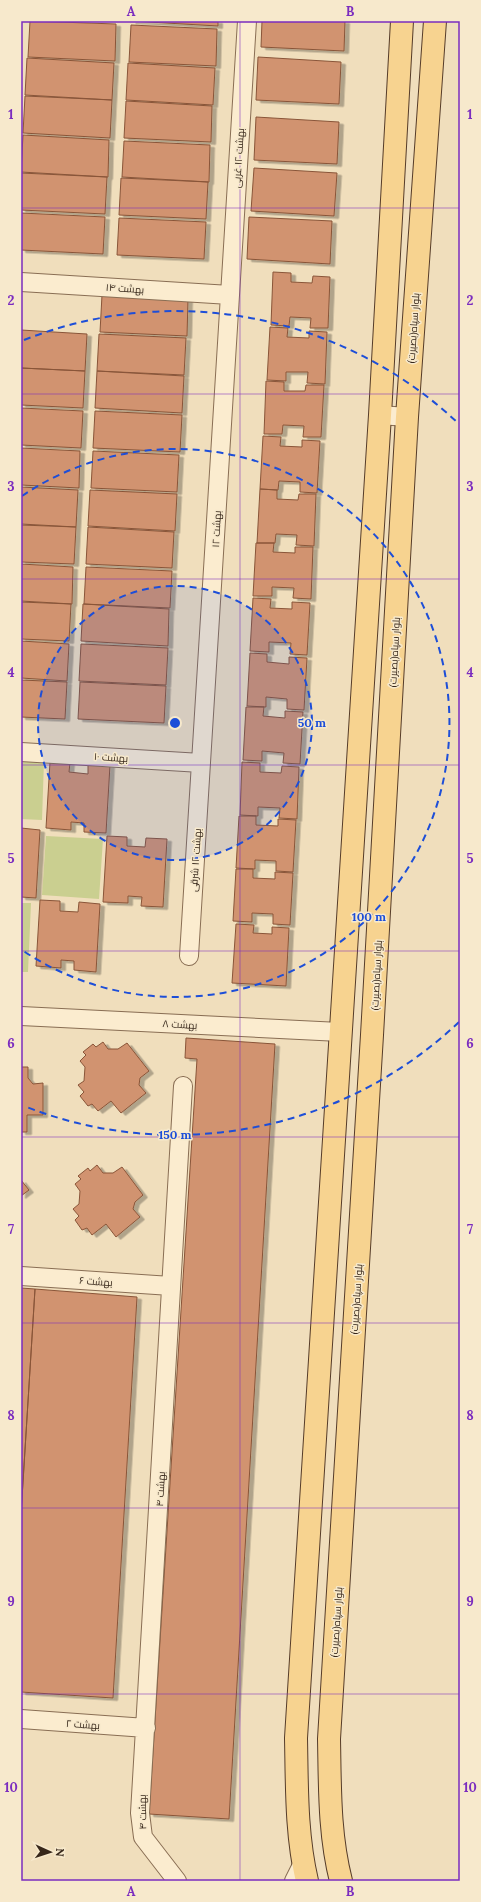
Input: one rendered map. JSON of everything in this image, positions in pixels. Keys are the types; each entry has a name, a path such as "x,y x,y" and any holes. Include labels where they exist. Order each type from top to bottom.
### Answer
{"main road":[{"path":"301,1875 297,1806 296,1738 380,415 402,21"},
{"name":"بلوار سپاه(بصیرت)","path":"342,1877 330,1804 329,1739 372,1035 407,417 435,21"},
{"path":"340,1032 372,1035"},
{"path":"311,1500 344,1502"}],"street":[{"name":"بهشت ۱۲ غربی","path":"230,294 247,21"},
{"name":"بهشت ۱۴","path":"21,282 230,294"},
{"name":"بهشت ۱۲","path":"201,763 230,294"},
{"path":"380,415 407,417"},
{"name":"بهشت ۱۰","path":"21,752 201,763"},
{"name":"بهشت ۱۲ شرقی","path":"189,956 201,763"},
{"name":"بهشت ۸","path":"21,1016 340,1032"},
{"name":"بهشت ۴","path":"177,1881 143,1837 140,1813 183,1086"},
{"name":"بهشت ۶","path":"21,1276 172,1286"},
{"name":"بهشت ۲","path":"21,1719 146,1728"}],"green space":[{"path":"21,760 44,761 42,820 21,819"},
{"path":"46,836 103,839 99,899 42,895"},
{"path":"21,903 31,903 28,972 21,972"}],"building":[{"path":"30,21 116,24 115,61 28,57"},
{"path":"131,21 218,21 218,26"},
{"path":"262,21 345,21 344,51 261,47"},
{"path":"131,25 217,29 216,66 129,62"},
{"path":"258,57 341,62 339,104 256,100"},
{"path":"27,58 114,63 112,100 25,95"},
{"path":"128,63 215,68 213,105 126,100"},
{"path":"25,96 112,100 110,138 23,133"},
{"path":"126,101 212,106 211,142 124,138"},
{"path":"256,117 339,122 337,164 254,160"},
{"path":"23,135 109,140 108,177 21,172"},
{"path":"124,141 210,145 209,182 122,177"},
{"path":"254,168 337,173 334,216 251,211"},
{"path":"21,173 107,177 105,214 21,210"},
{"path":"121,178 208,182 206,219 119,215"},
{"path":"21,213 105,217 103,254 21,250"},
{"path":"249,217 332,221 330,264 247,259"},
{"path":"119,218 206,222 204,259 117,255"},
{"path":"273,272 291,273 291,282 312,283 313,276 330,277 328,328 310,328 311,318 290,317 289,326 271,325"},
{"path":"102,295 188,299 187,336 100,332"},
{"path":"270,327 288,328 287,337 309,338 309,331 327,332 325,384 307,383 308,372 286,372 286,381 267,380"},
{"path":"21,330 87,334 85,371 21,368"},
{"path":"99,334 186,338 184,375 97,371"},
{"path":"21,368 85,371 83,408 21,405"},
{"path":"97,371 184,376 182,413 95,408"},
{"path":"266,381 284,382 284,391 305,391 306,385 324,385 321,437 303,437 304,426 283,425 282,434 264,434"},
{"path":"21,408 83,411 81,448 21,445"},
{"path":"95,411 182,415 180,452 93,448"},
{"path":"263,436 281,437 280,446 302,447 302,440 320,441 317,493 300,492 300,482 279,481 278,490 260,489"},
{"path":"21,448 80,451 79,488 21,485"},
{"path":"93,451 179,455 177,492 91,488"},
{"path":"21,487 78,490 76,527 21,524"},
{"path":"260,489 277,490 277,499 298,500 299,494 316,494 314,546 296,545 297,535 276,534 275,543 257,543"},
{"path":"90,490 177,494 175,531 88,526"},
{"path":"21,525 76,527 74,564 21,562"},
{"path":"88,527 174,532 172,568 86,564"},
{"path":"256,543 274,543 273,552 295,553 295,547 313,547 311,599 293,598 294,588 272,587 272,596 253,596"},
{"path":"21,564 73,567 72,604 21,601"},
{"path":"86,567 172,571 170,608 84,604"},
{"path":"253,598 271,599 270,608 292,609 292,602 310,603 307,655 290,654 291,643 269,642 269,652 250,651"},
{"path":"21,602 71,604 69,641 21,639"},
{"path":"83,604 169,609 168,646 81,641"},
{"path":"21,641 69,644 67,681 21,678"},
{"path":"81,644 168,648 166,685 79,681"},
{"path":"250,653 267,654 267,662 289,664 289,657 307,658 304,710 287,709 287,699 266,697 266,707 247,706"},
{"path":"21,680 67,682 65,719 21,717"},
{"path":"80,682 166,686 164,723 78,719"},
{"path":"246,707 264,707 263,716 285,718 285,711 303,712 300,764 283,763 284,753 262,751 262,761 243,760"},
{"path":"50,762 70,763 69,772 88,774 88,764 110,765 106,833 84,832 84,823 71,822 71,830 46,828"},
{"path":"242,762 260,763 260,772 281,773 282,766 299,767 297,819 279,818 280,808 258,807 258,816 240,815"},
{"path":"239,816 256,816 256,825 278,826 278,819 296,820 293,872 276,871 276,861 255,860 255,869 236,868"},
{"path":"21,828 40,830 36,898 21,897"},
{"path":"107,836 127,837 127,846 145,847 146,838 167,839 163,907 141,906 142,897 128,896 128,903 103,902"},
{"path":"236,869 253,869 253,878 275,879 275,872 293,873 290,925 273,924 273,914 252,913 252,922 233,921"},
{"path":"40,900 60,901 60,911 78,912 79,902 100,904 96,972 74,970 74,961 61,960 61,968 36,966"},
{"path":"236,924 254,925 253,933 272,934 272,927 289,928 286,986 232,983"},
{"path":"186,1038 275,1044 229,1819 149,1814 197,1059 185,1058"},
{"path":"103,1042 108,1049 118,1049 127,1043 149,1071 140,1078 139,1085 146,1093 121,1113 111,1101 98,1111 92,1104 88,1106 80,1096 84,1092 78,1085 84,1081 85,1067 80,1061 86,1055 83,1052 93,1044 96,1047"},
{"path":"21,1067 28,1067 28,1078 33,1084 43,1083 43,1115 27,1115 27,1132 21,1132"},
{"path":"97,1165 103,1173 113,1173 122,1167 143,1195 135,1202 133,1209 140,1217 116,1237 106,1224 92,1235 87,1228 82,1230 75,1220 79,1216 73,1209 79,1204 80,1191 75,1184 81,1179 78,1176 88,1168 90,1171"},
{"path":"21,1180 29,1190 21,1196"},
{"path":"21,1288 35,1289 21,1514"},
{"path":"35,1289 137,1297 113,1698 21,1692 21,1514"}]}
